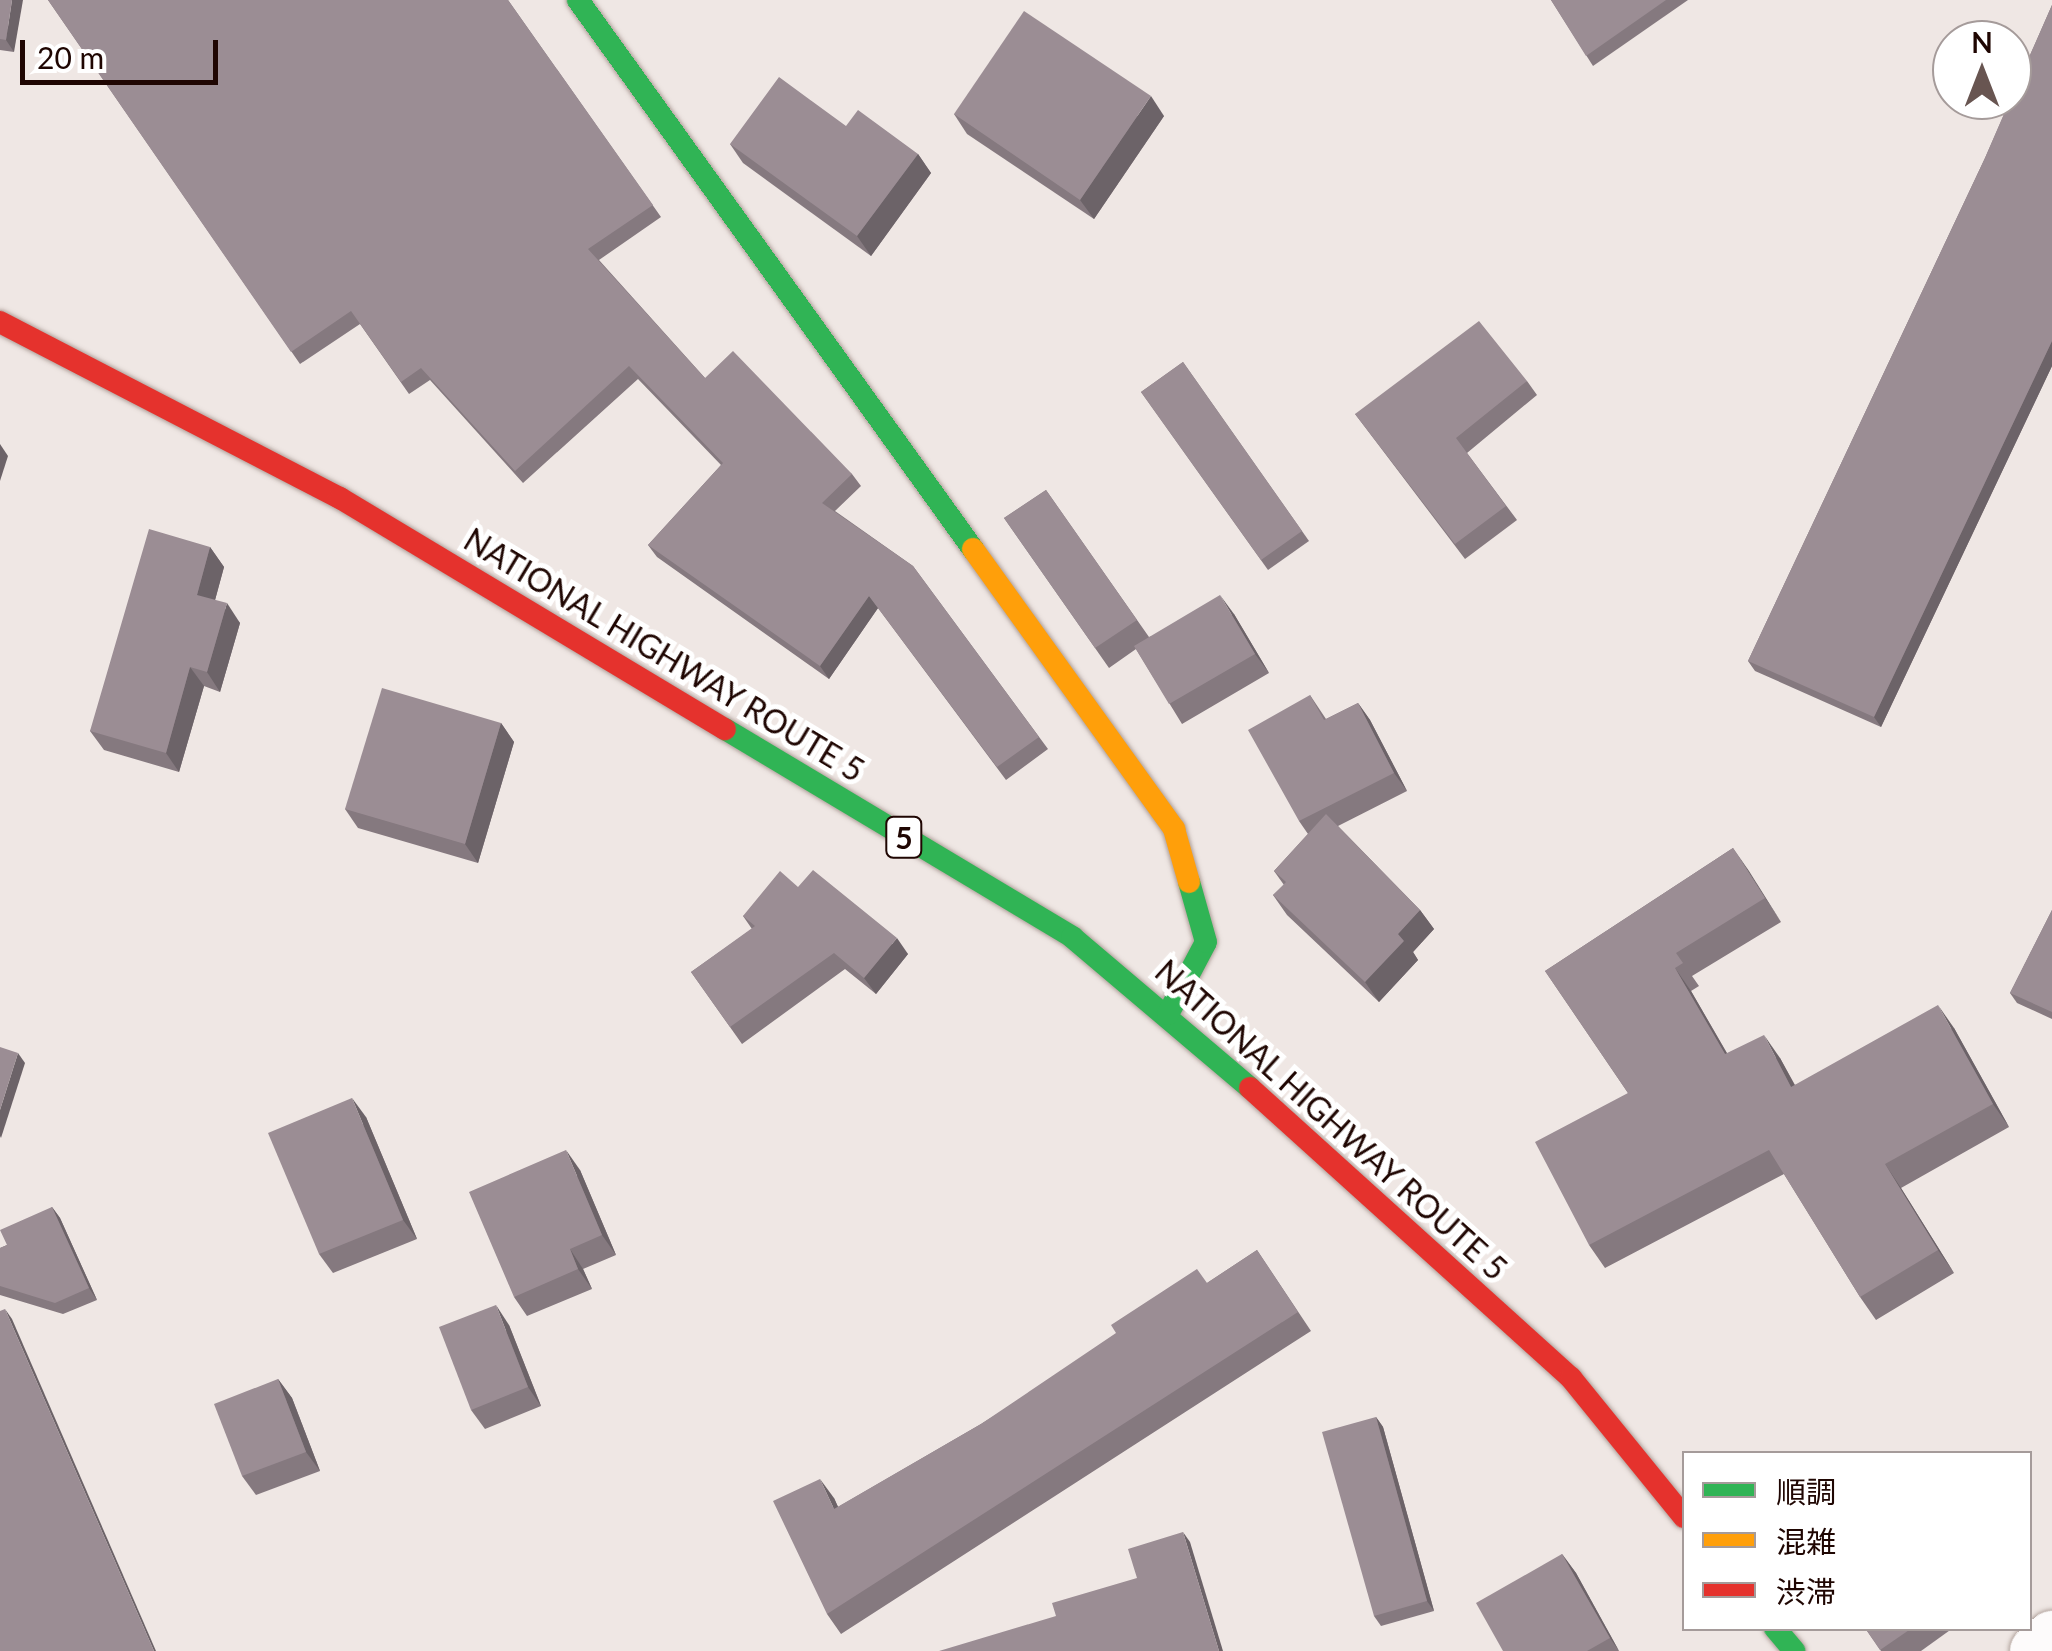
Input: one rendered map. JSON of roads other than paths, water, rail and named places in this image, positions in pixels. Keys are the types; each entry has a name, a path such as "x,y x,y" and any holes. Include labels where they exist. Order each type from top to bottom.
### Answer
{"main road":[{"path":"578,0 1174,829 1206,942 1168,1014"},
{"name":"NATIONAL HIGHWAY ROUTE 5","path":"0,322 340,498 1072,937 1168,1014 1571,1378 1682,1515"},
{"path":"1777,1631 1794,1651"}],"street":[{"path":"2037,1651 2052,1638"}]}
